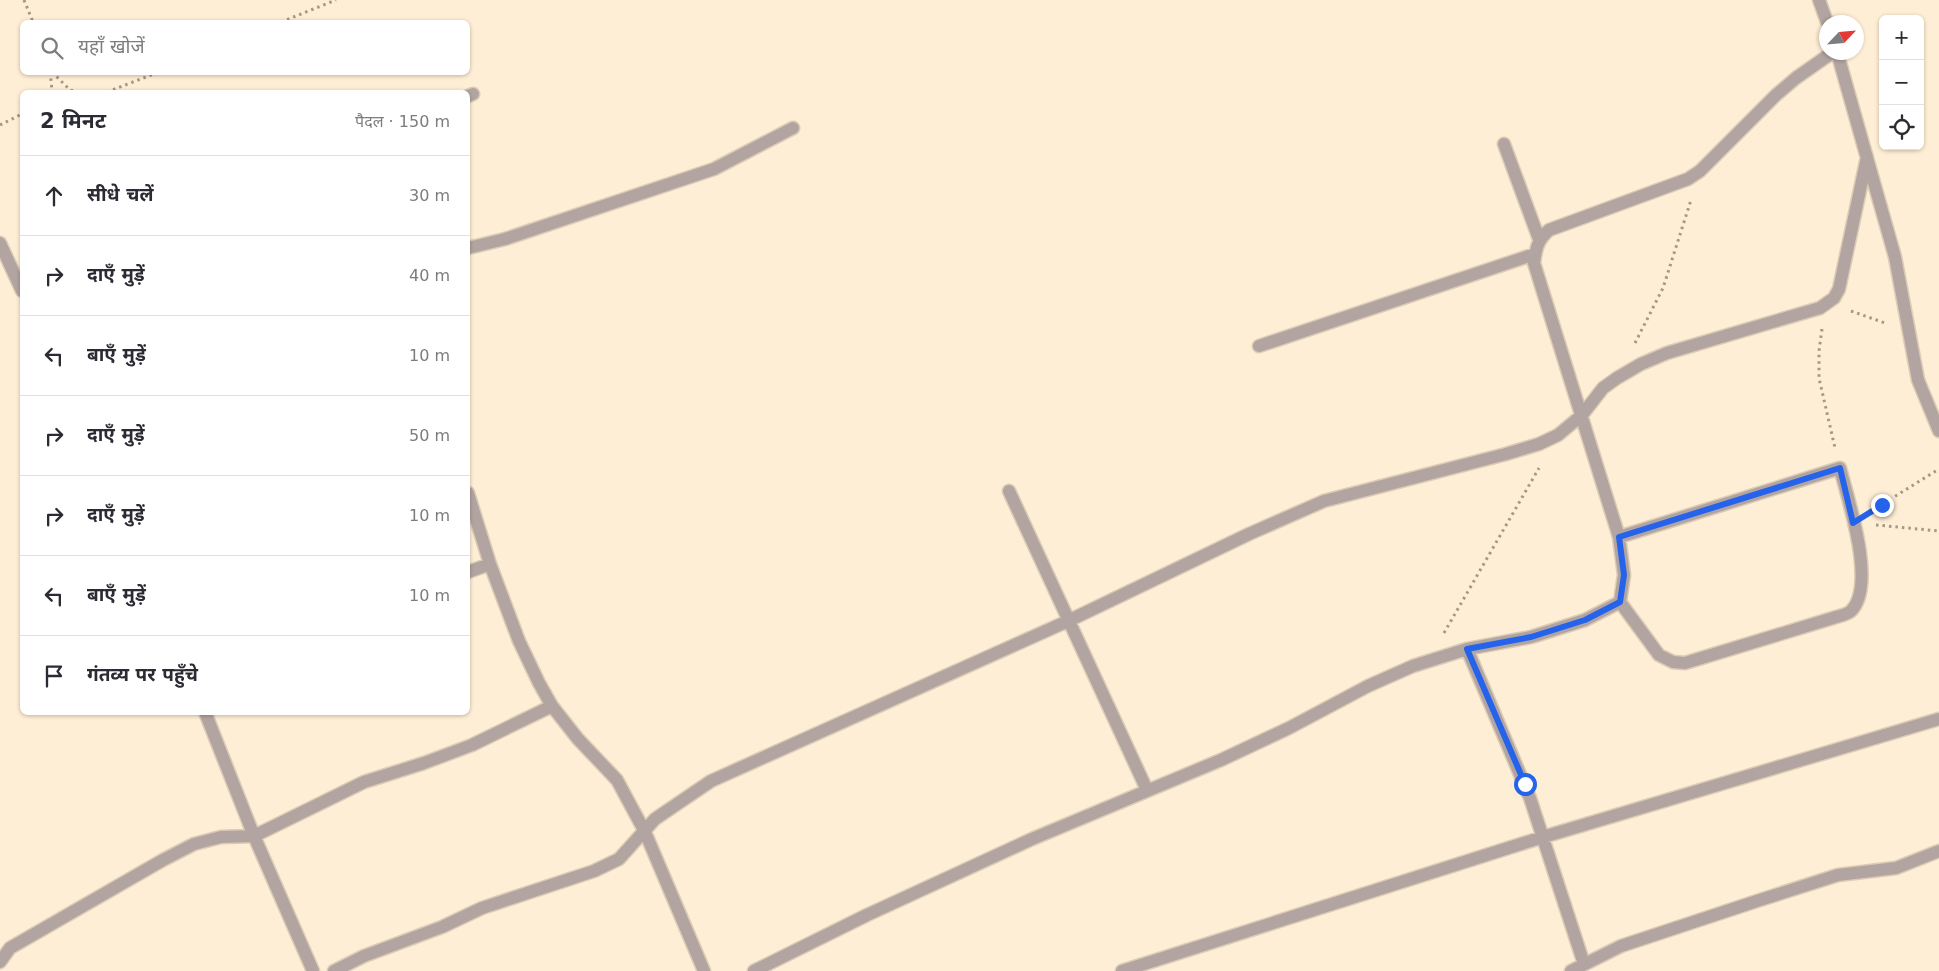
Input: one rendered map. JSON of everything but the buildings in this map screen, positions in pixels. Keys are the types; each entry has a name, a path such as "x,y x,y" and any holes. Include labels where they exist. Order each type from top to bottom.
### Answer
{"street":[{"path":"1819,0 1824,15"},
{"path":"1539,239 1550,230 1688,179 1700,171 1776,95 1796,78 1823,60"},
{"path":"1837,60 1895,257 1918,380 1939,431"},
{"path":"470,248 505,239 714,168 793,128"},
{"path":"1504,144 1539,239 1534,263 1619,537 1624,575 1620,602 1659,655 1673,662 1685,663 1833,618 1850,612 1856,602 1860,587 1861,555 1840,468 1619,537"},
{"path":"334,971 364,956 442,927 482,908 594,871 619,858 656,819 711,780 1068,621 1249,534 1324,501 1506,454 1558,435 1582,415 1604,388 1641,364 1667,353 1820,308 1834,298 1839,288 1867,157"},
{"path":"0,242 20,287"},
{"path":"1259,346 1535,254"},
{"path":"1009,491 1147,790"},
{"path":"470,499 490,564 518,641 538,683 552,706 578,739 617,780 645,832 704,971"},
{"path":"470,571 490,564"},
{"path":"754,971 1032,839 1247,748 1368,686 1428,661 1467,649 1531,637 1585,620 1620,602"},
{"path":"1467,649 1514,756 1530,798 1584,964"},
{"path":"0,962 10,948 163,860 203,842 221,838 254,836 364,782 472,745 552,706"},
{"path":"205,715 254,836 313,971"},
{"path":"1122,971 1543,837 1939,719"},
{"path":"1571,971 1621,946 1777,894 1838,875 1896,868 1939,851"}],"path":[{"path":"24,0 32,20"},
{"path":"286,20 336,0"},
{"path":"51,75 52,90"},
{"path":"54,75 70,90"},
{"path":"112,90 151,75"},
{"path":"0,125 20,115"},
{"path":"1630,351 1663,288 1700,171"},
{"path":"1840,468 1819,378 1819,351 1826,304 1908,330"},
{"path":"1428,661 1558,435"},
{"path":"1853,523 1939,468"},
{"path":"1853,523 1939,531"}],"route":[{"path":"1525,784 1467,649 1531,637 1585,620 1620,602 1624,575 1619,537 1840,468 1853,523 1882,505"}]}
